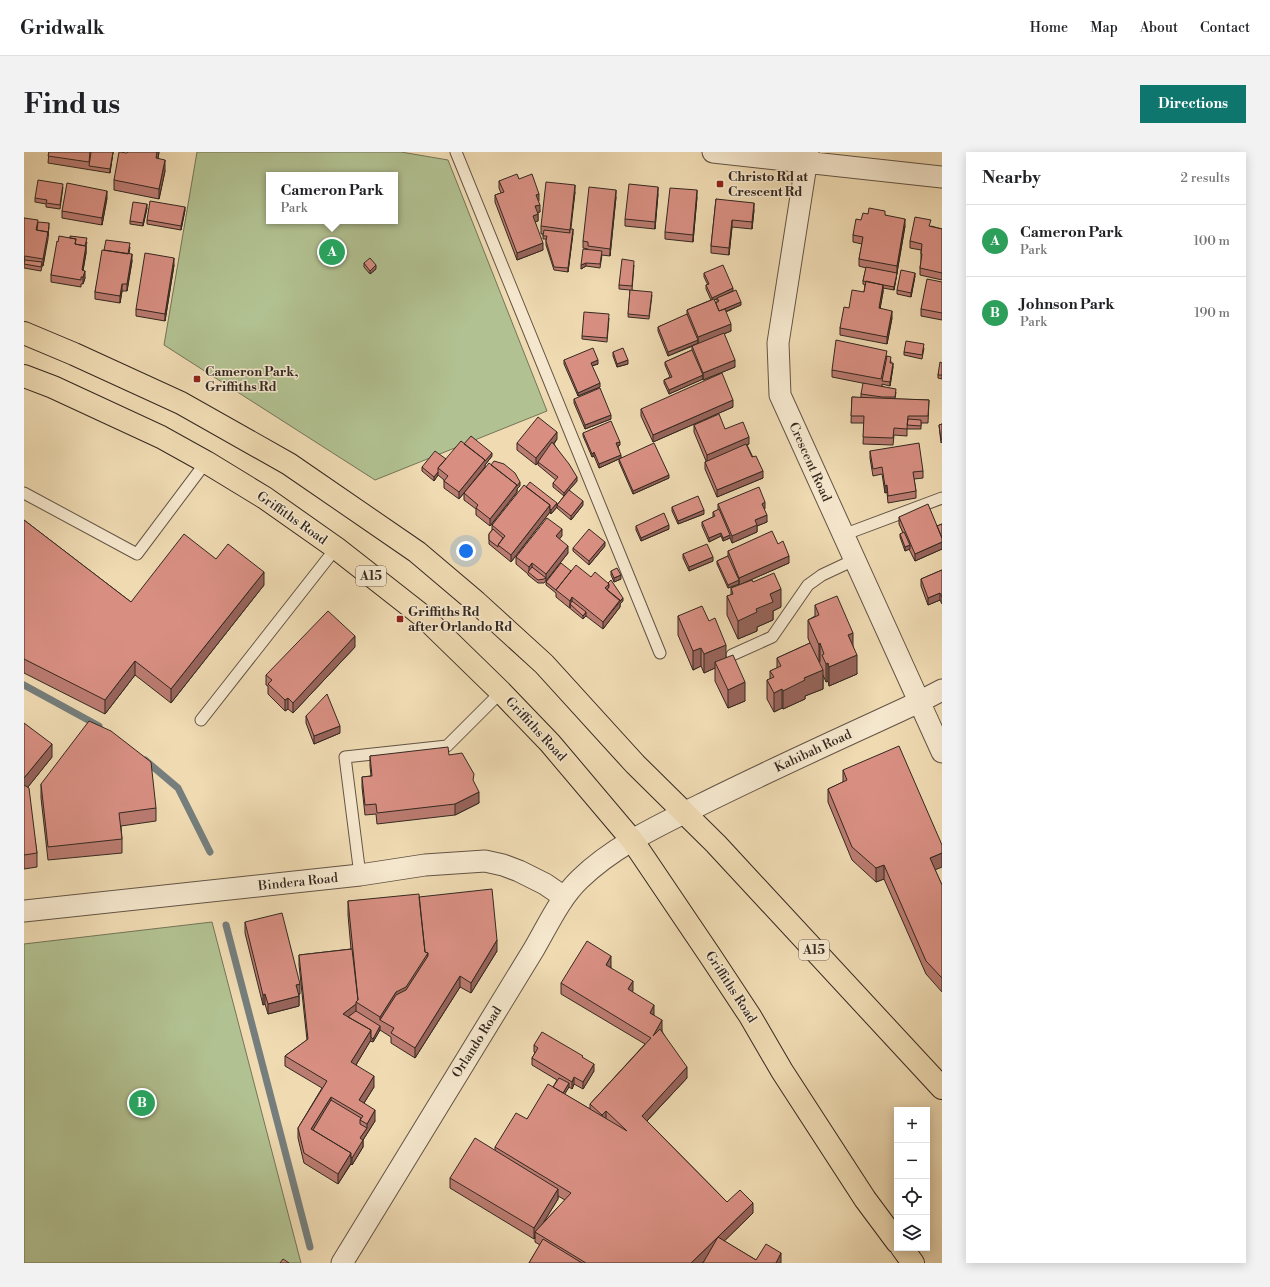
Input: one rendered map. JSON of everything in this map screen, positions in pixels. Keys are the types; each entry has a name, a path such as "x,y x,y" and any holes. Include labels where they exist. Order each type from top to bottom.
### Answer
{"highway":[{"name":"A15","path":"24,333 181,403 289,464 417,552 476,602 544,664 635,764 685,813 942,1088"},
{"name":"Griffiths Road","path":"25,378 53,387 161,437 266,498 336,548 424,617 501,692 550,743 632,840 741,1003 782,1071 865,1199 894,1238"},
{"path":"904,1251 913,1263"}],"street":[{"path":"713,152 807,157 942,177"},
{"name":"Crescent Road","path":"807,157 778,343 780,395 919,702 941,745"},
{"name":"Kahibah Road","path":"632,840 734,788 942,690"},
{"name":"Orlando Road","path":"342,1263 534,949 564,897 579,879 598,862 632,840"},
{"name":"Bindera Road","path":"24,911 360,875 425,865 485,861 503,865 519,871 545,884 564,897"}],"lane":[{"path":"456,152 660,653"},
{"path":"24,493 137,554 206,462"},
{"path":"843,535 942,498"},
{"path":"200,720 336,548"},
{"path":"732,654 772,637 808,585 822,574 854,560"},
{"path":"360,875 345,757 447,746 501,692"}],"green space":[{"path":"197,152 401,152 448,160 547,411 375,480 164,345"},
{"path":"212,922 301,1263 24,1263 24,944"}],"building":[{"path":"49,152 90,152 89,162 48,156"},
{"path":"91,152 113,152 110,169 89,166"},
{"path":"119,152 157,152 156,158 165,160 159,189 114,180"},
{"path":"517,174 519,179 532,174 539,194 536,195 540,205 535,206 538,214 533,216 543,243 517,253 495,195 504,192 499,181"},
{"path":"38,180 63,184 60,205 46,203 47,200 35,198"},
{"path":"546,182 575,185 570,230 541,226"},
{"path":"67,183 107,191 102,218 62,211"},
{"path":"629,184 658,187 655,222 625,219"},
{"path":"589,187 616,190 610,249 588,246 588,242 583,241"},
{"path":"670,188 697,190 693,235 665,232"},
{"path":"716,199 754,203 752,222 732,220 729,248 711,246"},
{"path":"150,201 185,207 181,226 147,220"},
{"path":"133,202 147,204 143,223 130,221"},
{"path":"869,208 885,211 885,215 905,219 897,266 859,259 863,237 853,235 856,219 861,220 863,213 868,214"},
{"path":"915,217 931,220 929,226 942,229 942,273 920,268 922,244 910,241"},
{"path":"24,218 38,220 36,230 48,232 43,259 25,256 24,260"},
{"path":"38,222 49,223 48,236 48,232 37,230"},
{"path":"570,229 573,229 568,268 554,267 546,241 547,236 543,236 544,230 570,233"},
{"path":"59,236 76,239 75,244 86,246 82,270 85,271 83,277 81,277 81,280 51,275"},
{"path":"70,236 87,238 85,246 75,244 76,239 70,238"},
{"path":"106,240 130,243 128,254 104,250"},
{"path":"583,249 602,251 600,264 586,263 581,265"},
{"path":"102,250 132,254 127,284 122,284 120,296 95,292"},
{"path":"145,253 174,258 165,314 136,309"},
{"path":"370,258 376,265 370,271 364,263"},
{"path":"622,259 634,261 632,286 619,285"},
{"path":"25,260 42,262 41,267 24,264"},
{"path":"723,265 733,288 712,298 706,285 709,284 704,273"},
{"path":"866,267 897,273 894,287 863,281"},
{"path":"901,270 915,273 911,293 897,290"},
{"path":"927,279 942,282 942,313 921,309"},
{"path":"866,281 883,285 879,308 892,311 887,337 840,328 844,307 849,308 852,290 864,292"},
{"path":"630,290 652,292 649,316 628,314"},
{"path":"736,290 741,302 719,311 716,303 719,301 717,298"},
{"path":"714,299 719,311 725,309 731,324 698,337 687,310"},
{"path":"584,312 609,314 607,338 582,336"},
{"path":"687,314 698,340 668,352 658,327"},
{"path":"724,333 735,360 703,373 692,346"},
{"path":"836,340 887,351 881,379 832,370"},
{"path":"906,341 924,344 922,355 904,352"},
{"path":"593,348 598,360 591,363 600,383 578,393 564,360"},
{"path":"623,348 628,360 617,364 613,352"},
{"path":"692,350 703,375 669,390 664,380 672,377 665,362"},
{"path":"887,356 891,357 890,363 893,363 890,382 882,381"},
{"path":"940,362 942,363 942,375 938,375"},
{"path":"722,373 733,400 653,435 641,409"},
{"path":"863,383 896,389 895,397 861,394"},
{"path":"600,388 611,415 585,425 574,399"},
{"path":"852,397 929,400 928,416 908,416 907,429 894,428 893,438 863,437 864,416 851,416"},
{"path":"719,414 725,429 743,422 749,437 707,455 694,425"},
{"path":"538,417 557,432 536,458 517,443"},
{"path":"908,419 921,420 921,426 907,425"},
{"path":"611,421 620,442 616,443 621,455 599,464 594,452 592,454 583,433"},
{"path":"942,424 942,439 941,439 939,425"},
{"path":"471,436 492,453 485,461 464,444"},
{"path":"461,441 485,460 459,492 444,481 448,476 438,468"},
{"path":"552,442 577,477 564,493 553,483 558,477 538,462"},
{"path":"654,443 669,475 633,491 619,459"},
{"path":"919,443 923,471 913,472 916,491 888,496 887,485 885,486 882,467 873,469 870,451"},
{"path":"746,444 752,457 756,456 763,471 717,490 705,462"},
{"path":"435,451 446,459 438,468 438,472 434,477 422,467"},
{"path":"494,461 504,464 515,473 520,482 517,486 491,465"},
{"path":"489,463 517,485 490,519 476,508 478,505 464,493"},
{"path":"530,482 557,503 551,510 550,505 526,487"},
{"path":"524,485 550,505 511,555 498,545 505,536 492,525"},
{"path":"759,487 765,502 762,504 767,515 755,520 757,525 732,536 718,504"},
{"path":"569,490 583,501 571,516 557,505"},
{"path":"698,496 704,510 678,521 672,507"},
{"path":"928,504 942,538 942,542 915,554 899,517"},
{"path":"719,509 730,535 723,538 721,533 709,538 702,522 715,516 713,512"},
{"path":"664,513 669,525 641,538 636,526"},
{"path":"547,518 562,529 556,536 568,546 546,574 532,563 529,567 516,557"},
{"path":"24,520 131,602 184,534 216,559 228,544 264,572 171,689 135,661 105,700 24,659"},
{"path":"942,524 942,538 937,526"},
{"path":"493,529 503,538 498,547 489,540 489,534"},
{"path":"589,529 605,542 589,561 573,548"},
{"path":"772,531 778,544 783,541 789,556 739,578 728,551"},
{"path":"904,532 910,545 905,547 900,534"},
{"path":"707,544 713,557 689,567 683,554"},
{"path":"728,556 739,580 728,585 717,561"},
{"path":"561,563 571,571 556,590 546,582"},
{"path":"576,565 591,577 595,572 609,584 605,588 620,600 603,622 572,597 570,601 556,590"},
{"path":"532,567 546,578 538,580 528,572"},
{"path":"617,568 621,575 614,578 611,571"},
{"path":"942,570 942,597 940,593 928,598 921,579"},
{"path":"774,573 781,589 770,594 773,602 756,609 757,612 738,621 727,596 733,594 731,588 752,580 753,582"},
{"path":"611,580 623,598 620,601 607,590 609,587 608,583"},
{"path":"837,596 853,633 848,635 857,655 829,667 822,655 824,654 820,643 819,645 808,620 819,615 815,605"},
{"path":"572,601 586,612 583,616 570,604"},
{"path":"702,606 709,621 715,618 726,645 704,654 701,648 693,651 678,616"},
{"path":"328,611 355,636 293,703 288,698 285,700 268,684 272,680 266,675"},
{"path":"810,643 823,670 804,678 805,680 783,691 782,689 774,693 767,680 774,677 770,671 781,666 777,658"},
{"path":"733,655 745,682 728,690 715,662"},
{"path":"327,694 340,726 314,736 306,716"},
{"path":"89,721 111,731 151,762 156,808 119,813 122,839 48,847 41,784"},
{"path":"24,723 52,744 24,778"},
{"path":"899,746 942,845 942,853 930,858 942,885 942,978 926,961 884,865 876,868 852,847 828,789 847,780 843,770"},
{"path":"448,747 449,755 462,753 474,774 473,780 479,792 455,804 377,813 376,804 365,805 362,777 372,776 370,756"},
{"path":"24,785 29,788 37,853 24,855"},
{"path":"492,889 497,940 471,983 460,976 415,1048 391,1033 394,1028 380,1020 396,995 406,990 428,956 428,953 425,952 419,897"},
{"path":"419,894 425,952 428,953 406,987 396,992 380,1017 356,1002 358,1000 348,901"},
{"path":"282,913 300,984 296,985 299,996 268,1004 265,994 263,995 245,922"},
{"path":"587,941 611,956 606,965 633,981 628,989 654,1005 650,1013 662,1020 653,1036 660,1029 687,1067 642,1116 727,1202 740,1190 753,1203 691,1263 586,1263 535,1232 571,1193 495,1147 516,1113 527,1119 548,1084 627,1131 606,1111 602,1115 590,1104 651,1038 561,983"},
{"path":"352,949 358,1000 356,1004 343,1014 371,1030 351,1062 374,1076 359,1100 375,1110 367,1124 360,1120 363,1116 331,1097 311,1129 351,1153 338,1174 304,1153 298,1128 327,1081 285,1056 308,1039 299,955"},
{"path":"356,1011 380,1026 373,1039 371,1037 371,1030 348,1017"},
{"path":"542,1032 594,1064 583,1082 574,1077 572,1082 532,1058 538,1048 534,1045"},
{"path":"559,1078 569,1083 563,1093 553,1087"},
{"path":"331,1100 361,1118 360,1124 367,1128 360,1138 363,1140 352,1158 351,1153 313,1130"},
{"path":"475,1138 558,1189 534,1228 450,1178"},
{"path":"718,1237 756,1260 766,1244 781,1253 776,1263 703,1263"},
{"path":"543,1239 582,1263 529,1263"},
{"path":"283,1259 289,1263 280,1263"}],"waterway":[{"path":"24,685 99,726"},
{"path":"145,760 178,788 210,852"},
{"path":"226,925 310,1247"}],"place":[{"name":"Christo Rd at Crescent Rd","path":"720,184"},
{"name":"Cameron Park","path":"332,252"},
{"name":"Cameron Park, Griffiths Rd","path":"197,379"},
{"name":"Griffiths Rd after Orlando Rd","path":"400,619"},
{"name":"Johnson Park","path":"142,1103"}]}
